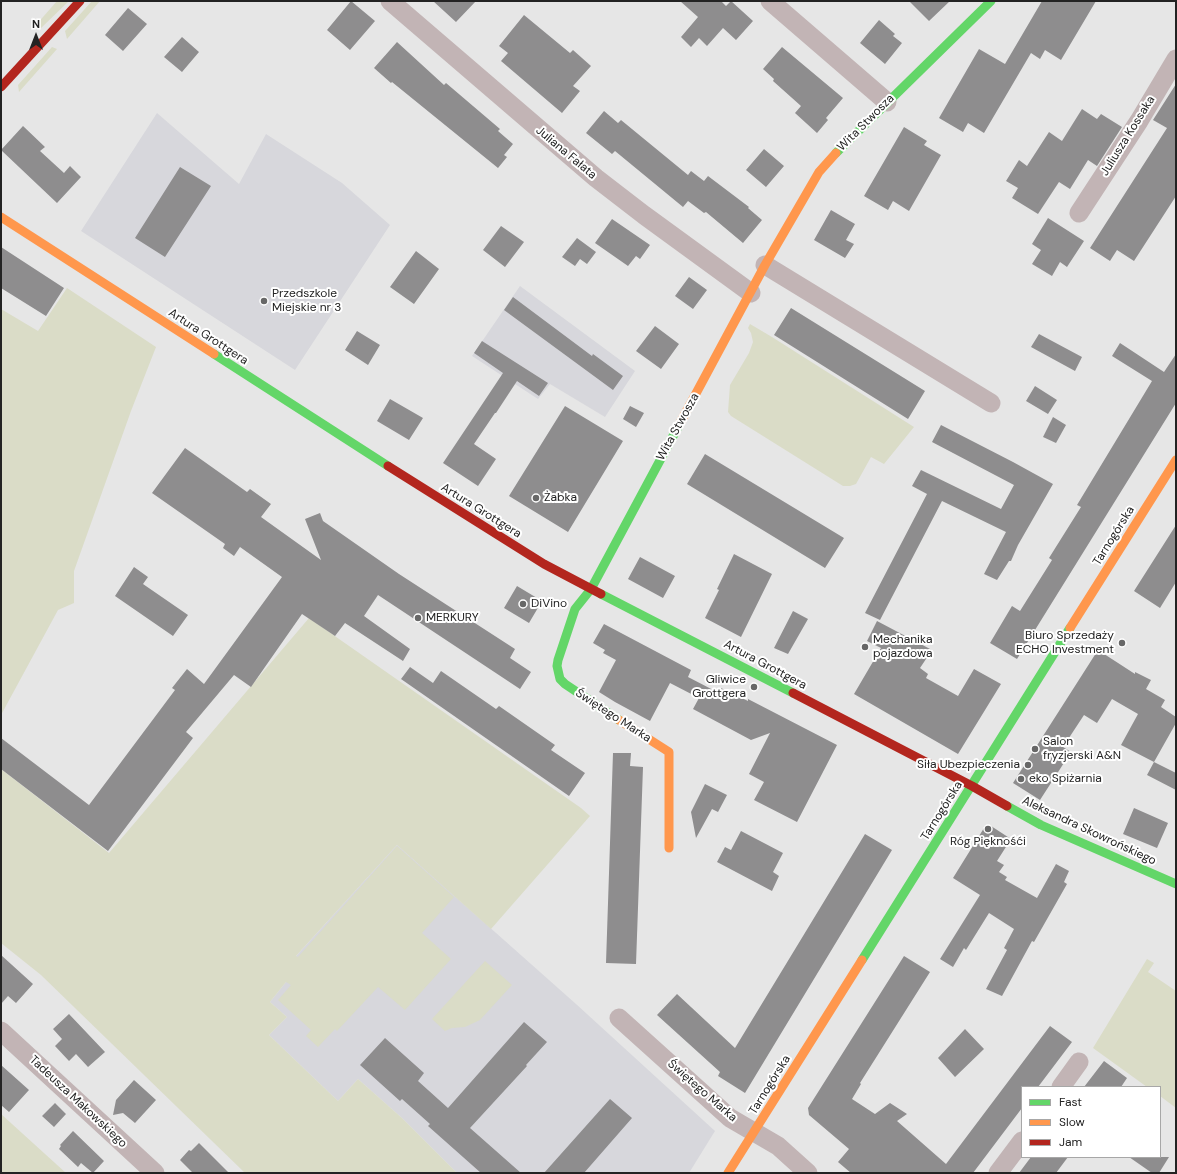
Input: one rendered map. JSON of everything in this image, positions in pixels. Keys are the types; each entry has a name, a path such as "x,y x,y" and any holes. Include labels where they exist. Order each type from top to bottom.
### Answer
{"street":[{"path":"1,87 80,1"},
{"name":"Juliana Fałata","path":"390,1 596,178 751,293"},
{"path":"770,1 887,102"},
{"name":"Wita Stwosza","path":"591,588 765,265 819,172 841,147 991,1"},
{"name":"Juliusza Kossaka","path":"1079,212 1139,121 1176,59"},
{"name":"Artura Grottgera","path":"1,217 478,524 544,564 972,786"},
{"path":"765,265 991,403"},
{"name":"Tarnogórska","path":"728,1173 1176,460"},
{"name":"Świętego Marka","path":"591,588 575,609 569,624 558,660 558,672 560,679 565,684 645,738 669,752 669,848"},
{"name":"Aleksandra Skowrońskiego","path":"972,786 1041,825 1176,884"},
{"name":"Świętego Marka","path":"619,1018 730,1118 778,1146 808,1173"},
{"name":"Tadeusza Makowskiego","path":"1,1031 155,1173"},
{"path":"1062,1086 1079,1062"},
{"path":"998,1173 1021,1141"}],"shaded area":[{"name":"Przedszkole Miejskie nr 3","path":"157,113 239,184 266,134 342,183 390,225 295,370 81,231"},
{"path":"520,286 635,371 605,417 550,384 538,399 472,356"},
{"path":"397,845 576,1004 715,1131 689,1173 457,1173 402,1118 358,1079 338,1101 269,1035 287,1017 270,1002 286,982 278,976"}],"green space":[{"path":"57,1 69,1 40,29 36,25"},
{"path":"92,1 100,1 67,39 65,31"},
{"path":"52,47 57,49 19,92 18,85"},
{"path":"67,288 156,347 131,411 74,571 74,603 58,610 1,715 1,309 38,331"},
{"path":"750,324 914,427 884,464 871,457 856,484 843,486 731,416 728,412 730,385 749,353 753,342 748,328"},
{"path":"309,618 581,808 590,816 491,929 397,845 296,956 298,957 397,846 454,897 422,933 451,959 405,1010 378,987 337,1031 335,1029 318,1047 306,1036 311,1030 278,1000 291,985 286,982 270,1002 287,1017 269,1035 338,1101 358,1079 402,1118 457,1173 245,1173 41,975 1,943 1,769 109,853"},
{"path":"1147,959 1154,963 1148,972 1176,991 1176,1108 1161,1097 1161,1086 1146,1086 1093,1048"},
{"path":"485,961 512,985 480,1020 465,1027 452,1028 445,1031 432,1019"},
{"path":"1,1114 66,1173 1,1173"}],"building":[{"path":"351,1 375,21 350,50 327,30"},
{"path":"433,1 476,1 456,22"},
{"path":"680,1 721,1 726,6 731,1 753,21 736,40 723,28 707,46 699,38 691,47 681,37 698,17"},
{"path":"909,1 950,1 929,21"},
{"path":"1042,1 1096,1 1061,60 1045,50 1040,59 1031,53 984,133 968,123 963,132 939,118 979,49 1005,64"},
{"path":"128,8 147,24 123,51 105,35"},
{"path":"524,15 570,53 573,50 591,66 573,86 580,91 562,113 501,61 508,53 499,46"},
{"path":"879,20 895,34 893,36 902,43 885,64 860,43"},
{"path":"182,37 199,52 182,72 164,57"},
{"path":"397,42 444,85 446,83 500,129 498,131 513,144 504,155 507,157 498,168 374,68"},
{"path":"782,47 843,98 826,118 828,120 817,133 795,113 801,106 773,81 774,79 763,69"},
{"path":"1176,84 1176,196 1134,261 1117,250 1110,261 1090,248 1167,128 1153,120"},
{"path":"1082,109 1097,119 1101,114 1122,127 1097,166 1088,160 1070,189 1059,182 1038,214 1012,198 1018,188 1006,181 1019,160 1027,166 1049,132 1062,141"},
{"path":"604,111 618,123 621,120 688,175 691,171 704,181 708,176 749,207 748,208 762,220 743,243 706,212 704,213 688,201 683,207 615,151 612,154 586,133"},
{"path":"23,126 45,147 40,151 64,173 70,166 81,177 57,203 1,150"},
{"path":"904,127 927,141 924,145 941,155 909,211 893,201 888,210 864,196"},
{"path":"764,149 784,166 766,187 746,170"},
{"path":"180,167 211,186 165,257 135,238"},
{"path":"831,210 855,224 846,240 854,244 845,258 814,240"},
{"path":"1048,218 1084,241 1067,267 1060,262 1052,276 1032,264 1041,250 1032,244"},
{"path":"612,219 650,245 640,259 636,256 628,266 595,243"},
{"path":"501,226 524,242 505,267 483,250"},
{"path":"577,238 596,252 587,264 580,259 575,266 562,257"},
{"path":"1,247 64,288 46,316 1,288"},
{"path":"416,251 439,269 414,304 390,287"},
{"path":"689,277 707,290 693,309 675,296"},
{"path":"513,297 592,356 593,354 623,376 613,390 504,310"},
{"path":"791,308 925,391 908,419 774,335"},
{"path":"655,326 679,344 661,369 636,351"},
{"path":"357,331 380,345 368,365 345,350"},
{"path":"1039,334 1082,357 1075,371 1031,347"},
{"path":"482,341 548,383 539,396 517,381 495,413 474,444 496,459 478,486 443,463 503,373 474,353"},
{"path":"1120,343 1164,372 1176,354 1176,403 1017,659 990,643 1012,606 1020,611 1052,560 1049,558 1081,507 1077,505 1152,381 1112,356"},
{"path":"1035,386 1057,400 1048,414 1026,401"},
{"path":"390,399 423,418 409,440 377,421"},
{"path":"565,406 623,441 568,532 509,496"},
{"path":"630,406 644,413 636,427 623,419"},
{"path":"1053,417 1066,425 1056,443 1043,437"},
{"path":"941,425 1053,484 1018,545 1011,561 1009,561 997,580 984,574 1006,532 942,501 880,620 865,613 927,494 912,486 921,470 1001,509 1014,485 932,442"},
{"path":"185,448 247,492 250,489 271,504 261,517 321,560 305,519 320,513 323,521 399,574 515,649 510,658 531,672 520,689 378,595 364,616 410,649 403,661 345,623 335,636 302,614 251,687 234,675 186,732 193,738 108,851 1,769 1,738 89,805 175,690 172,688 187,669 204,684 282,577 240,547 234,556 223,548 225,544 152,493"},
{"path":"705,454 844,538 825,568 687,484"},
{"path":"1176,525 1176,582 1160,608 1134,591"},
{"path":"734,554 772,574 741,637 705,618"},
{"path":"640,557 675,576 663,598 628,579"},
{"path":"134,567 148,577 143,584 188,615 173,636 115,596"},
{"name":"DiVino","path":"517,586 542,601 529,623 504,608"},
{"path":"793,611 808,619 788,654 774,648"},
{"path":"877,621 932,650 920,668 928,674 926,678 958,696 974,669 1001,684 958,754 854,694 881,648 867,641"},
{"path":"604,624 691,670 688,677 719,693 721,688 748,701 748,699 837,745 797,822 754,800 764,782 749,774 770,733 751,740 693,709 699,698 670,683 650,721 599,692 616,660 603,653 605,650 593,643"},
{"path":"1098,650 1135,674 1135,672 1151,680 1146,689 1165,700 1161,707 1176,717 1176,723 1154,762 1121,745 1138,714 1112,699 1097,723 1084,715 1063,747 1071,752 1040,800 1013,783"},
{"path":"410,667 433,683 441,671 496,709 499,706 555,745 551,750 585,773 569,796 401,679"},
{"path":"613,753 631,753 630,766 643,767 636,964 606,963"},
{"path":"1154,762 1176,773 1176,790 1147,775"},
{"path":"705,784 727,795 718,812 712,809 696,838 691,812"},
{"path":"1134,808 1168,823 1157,848 1123,834"},
{"path":"991,826 1011,839 997,861 1004,865 999,872 1007,877 1005,880 1037,898 1056,864 1069,871 1064,882 1067,884 1034,942 1032,941 1002,996 986,989 1007,950 1004,948 1014,929 989,913 966,950 964,948 953,967 940,959 980,895 953,878 984,828"},
{"path":"741,831 783,853 773,872 779,876 772,891 717,862 725,847 731,850"},
{"path":"865,834 892,850 745,1093 718,1076 720,1072 657,1015 677,994 735,1048"},
{"path":"1,955 33,984 16,1003 8,996 1,1004"},
{"path":"904,956 930,972 860,1083 861,1084 852,1099 875,1114 890,1103 907,1114 897,1121 946,1164 1050,1026 1072,1042 1039,1086 1021,1086 1021,1109 973,1173 851,1173 838,1162 849,1149 809,1115 808,1108"},
{"path":"69,1014 105,1052 88,1067 76,1054 69,1061 55,1046 62,1039 53,1029"},
{"path":"524,1022 547,1042 470,1128 521,1173 481,1173 428,1126 430,1124 402,1099 400,1101 360,1065 385,1038 424,1073 418,1081 448,1108"},
{"path":"965,1029 984,1049 955,1077 938,1058"},
{"path":"1104,1061 1127,1078 1122,1086 1085,1086"},
{"path":"1,1065 29,1090 9,1112 1,1105"},
{"path":"134,1080 156,1100 135,1123 123,1113 113,1115 116,1100"},
{"path":"610,1099 632,1118 584,1173 544,1173"},
{"path":"55,1103 66,1114 54,1127 42,1116"},
{"path":"73,1131 104,1161 93,1173 81,1163 78,1167 59,1149 61,1146 60,1145"},
{"path":"199,1143 229,1173 193,1173 180,1160 189,1150 191,1151"},
{"path":"1169,1157 1159,1173 1152,1173 1130,1158"},
{"path":"1030,1158 1067,1158 1056,1173 1019,1173"}],"traffic: fast":[{"path":"836,153 991,1"},
{"path":"214,354 388,466"},
{"path":"619,720 565,684 560,679 557,666 558,660 575,609 591,589 679,425"},
{"path":"601,594 793,693"},
{"path":"862,960 1070,628"},
{"path":"1007,806 1041,825 1176,884"}],"traffic: slow":[{"path":"679,425 765,265 819,172 836,153"},
{"path":"1,217 214,354"},
{"path":"1070,628 1176,460"},
{"path":"619,720 669,752 669,848"},
{"path":"728,1173 862,960"}],"traffic: jam":[{"path":"1,87 80,1"},
{"path":"388,466 544,564 601,594"},
{"path":"793,693 972,786 1007,806"}],"place":[{"name":"Przedszkole Miejskie nr 3","path":"264,301"},
{"name":"Żabka","path":"536,498"},
{"name":"DiVino","path":"523,604"},
{"name":"MERKURY","path":"418,618"},
{"name":"Biuro Sprzedaży ECHO Investment","path":"1122,643"},
{"name":"Mechanika pojazdowa","path":"865,647"},
{"name":"Gliwice Grottgera","path":"754,687"},
{"name":"Salon fryzjerski A&N","path":"1035,749"},
{"name":"Siła Ubezpieczenia","path":"1028,765"},
{"name":"eko Spiżarnia","path":"1021,779"},
{"name":"Róg Pięknośći","path":"988,829"}]}
